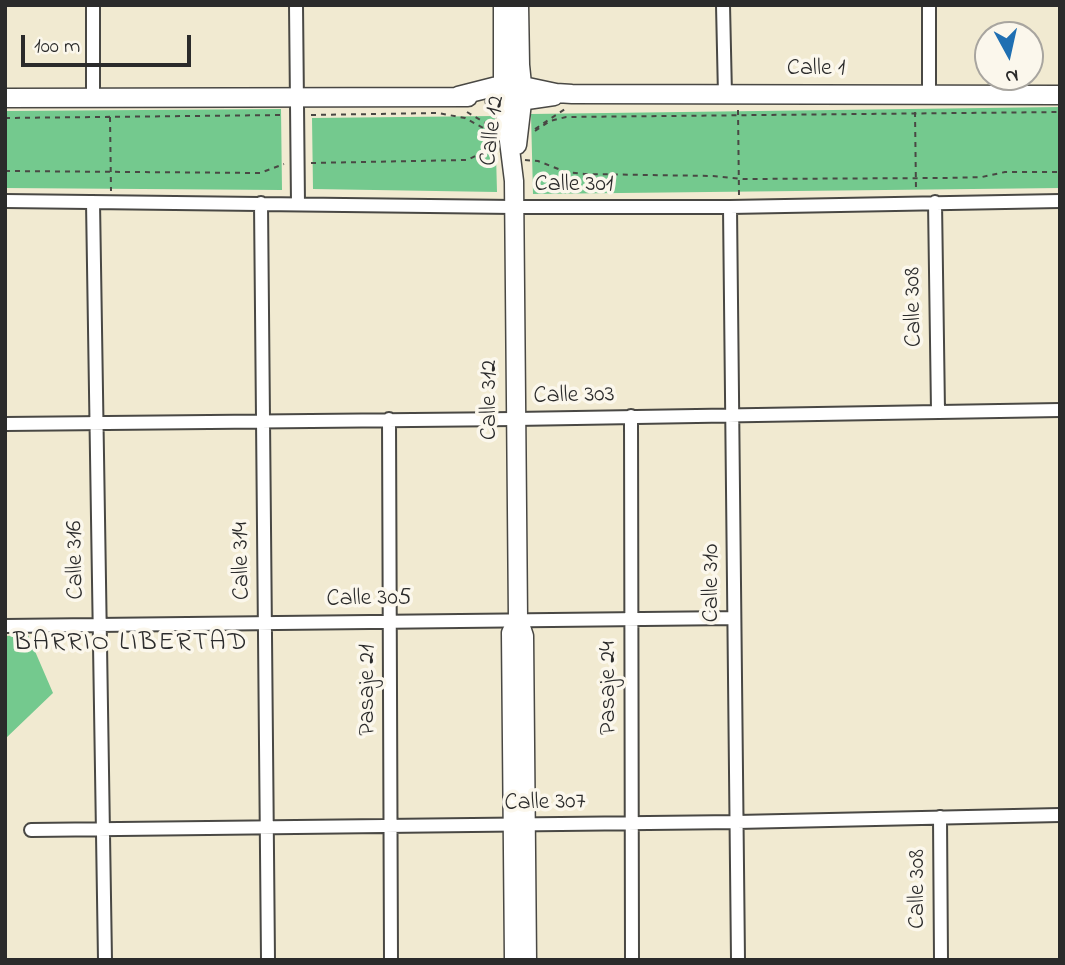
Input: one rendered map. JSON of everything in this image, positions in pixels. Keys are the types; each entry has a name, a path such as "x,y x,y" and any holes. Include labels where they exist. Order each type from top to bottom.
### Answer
{"street":[{"path":"93,5 101,98"},
{"path":"296,5 298,204"},
{"name":"Calle 12","path":"503,5 503,84"},
{"name":"Calle 12","path":"514,181 516,96 520,65 519,5"},
{"path":"723,5 732,95"},
{"path":"922,94 929,5"},
{"name":"Calle 1","path":"458,96 503,84 516,96"},
{"name":"Calle 1","path":"5,98 296,99 572,94 1060,95"},
{"name":"Calle 312","path":"514,181 518,618 524,636 514,960"},
{"name":"Calle 301","path":"5,201 514,207 734,207 1060,201"},
{"name":"Calle 316","path":"93,202 105,960"},
{"name":"Calle 308","path":"935,202 938,411"},
{"name":"Calle 314","path":"261,203 268,960"},
{"name":"Calle 310","path":"734,207 732,414 738,960"},
{"name":"Calle 303","path":"5,424 1060,410"},
{"name":"Pasaje 24","path":"631,416 632,960"},
{"name":"Pasaje 21","path":"389,419 391,960"},
{"name":"Calle 305","path":"5,626 518,618 734,618"},
{"name":"Calle 307","path":"31,830 737,822 1060,815"},
{"name":"Calle 308","path":"940,817 941,960"},
{"name":"Calle 312","path":"519,825 527,960"}],"path":[{"path":"916,203 922,94"},
{"path":"732,95 739,179 734,207"},
{"path":"101,98 111,172 112,203"},
{"path":"5,171 260,173 286,164 467,160 492,147 566,172 584,174 739,179 982,177 1005,172 1060,172"}],"green space":[{"path":"1060,107 1060,188 533,194 531,114"},
{"path":"281,109 282,190 5,188 5,111"},
{"path":"495,116 497,192 313,189 312,118"},
{"path":"28,635 53,693 5,739 5,636"}],"district":[{"name":"BARRIO LIBERTAD","path":"131,645"}]}
